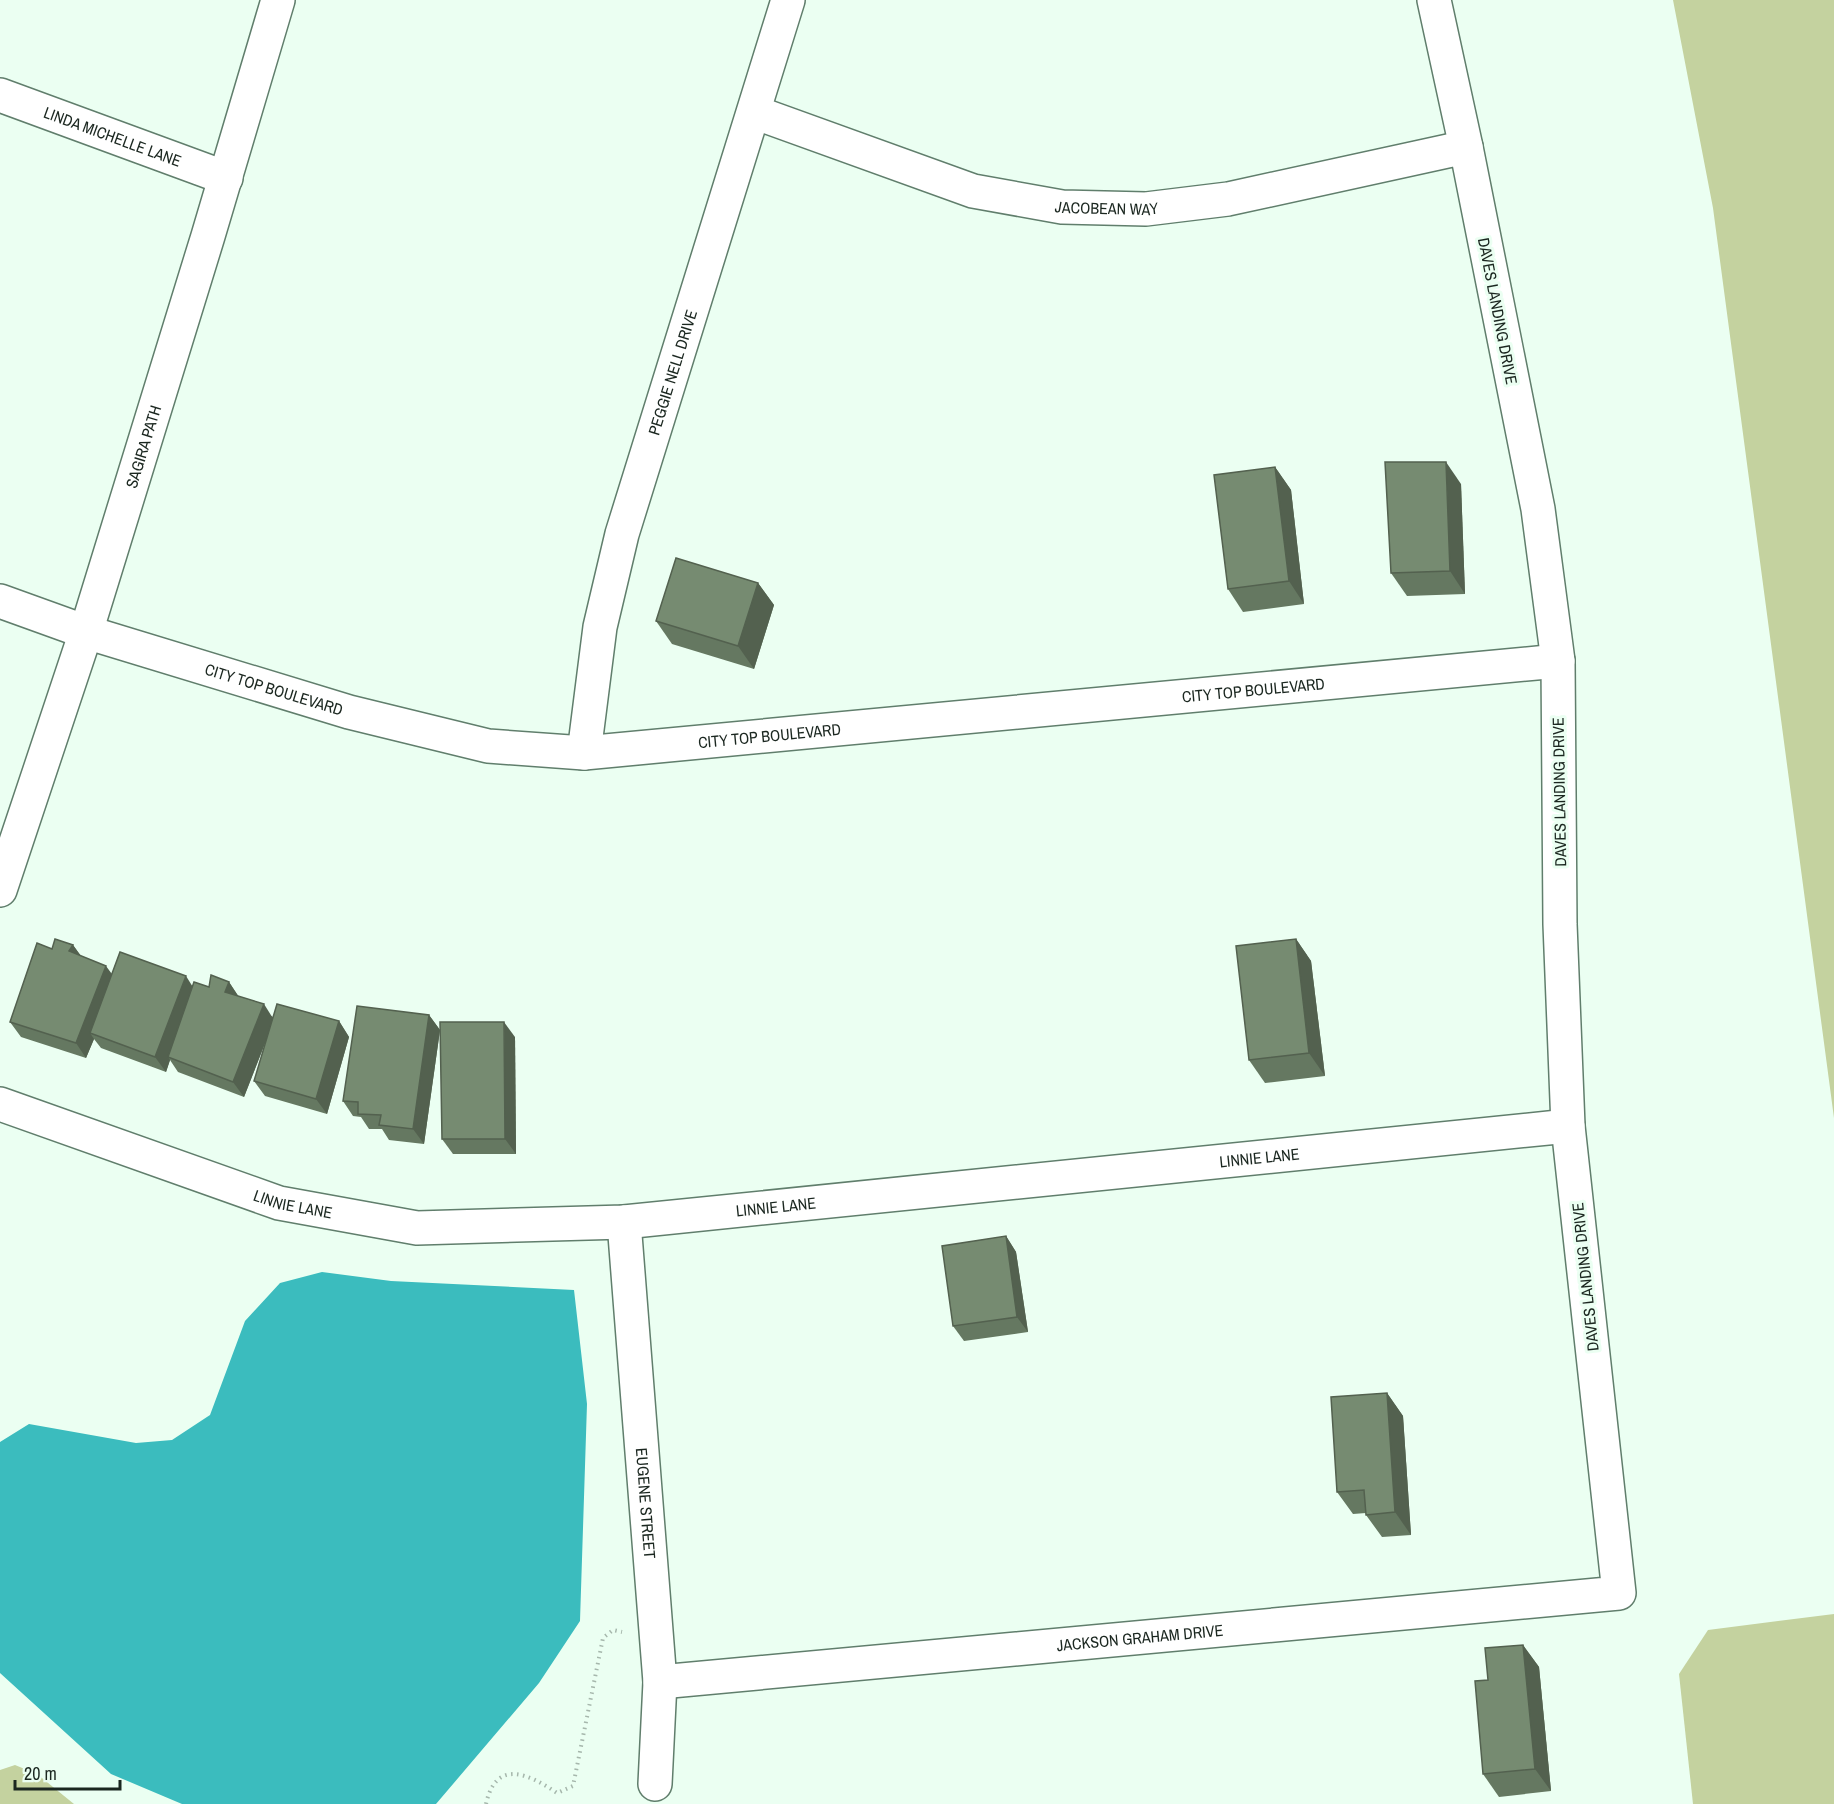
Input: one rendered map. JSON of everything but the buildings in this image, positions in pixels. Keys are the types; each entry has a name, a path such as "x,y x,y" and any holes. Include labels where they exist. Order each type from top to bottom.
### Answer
{"street":[{"name":"SAGIRA PATH","path":"0,890 86,632 226,178 278,0"},
{"name":"PEGGIE NELL DRIVE","path":"584,753 600,627 622,534 788,0"},
{"name":"DAVES LANDING DRIVE","path":"1434,0 1466,147 1538,509 1558,661 1560,924 1568,1126 1619,1593"},
{"name":"LINDA MICHELLE LANE","path":"0,95 226,178"},
{"name":"JACOBEAN WAY","path":"754,112 974,191 1062,207 1146,209 1228,199 1466,147"},
{"name":"CITY TOP BOULEVARD","path":"0,601 86,632 350,712 488,746 584,753 1558,661"},
{"name":"LINNIE LANE","path":"0,1104 279,1203 417,1228 624,1222 1568,1126"},
{"name":"EUGENE STREET","path":"624,1222 660,1682 655,1784"},
{"name":"JACKSON GRAHAM DRIVE","path":"660,1682 1619,1593"}],"path":[{"path":"486,1804 489,1791 501,1777 520,1773 557,1792 573,1786 603,1638 613,1630 625,1633"}],"green space":[{"path":"1673,0 1834,0 1834,1118 1713,208"},
{"path":"1834,1614 1834,1804 1693,1804 1679,1674 1708,1630"},
{"path":"15,1765 37,1774 74,1804 0,1804 0,1770"}],"water":[{"path":"322,1272 391,1281 574,1290 587,1404 580,1621 539,1683 436,1804 182,1804 111,1774 0,1673 0,1442 29,1424 136,1443 172,1440 210,1415 245,1321 280,1283"}]}
